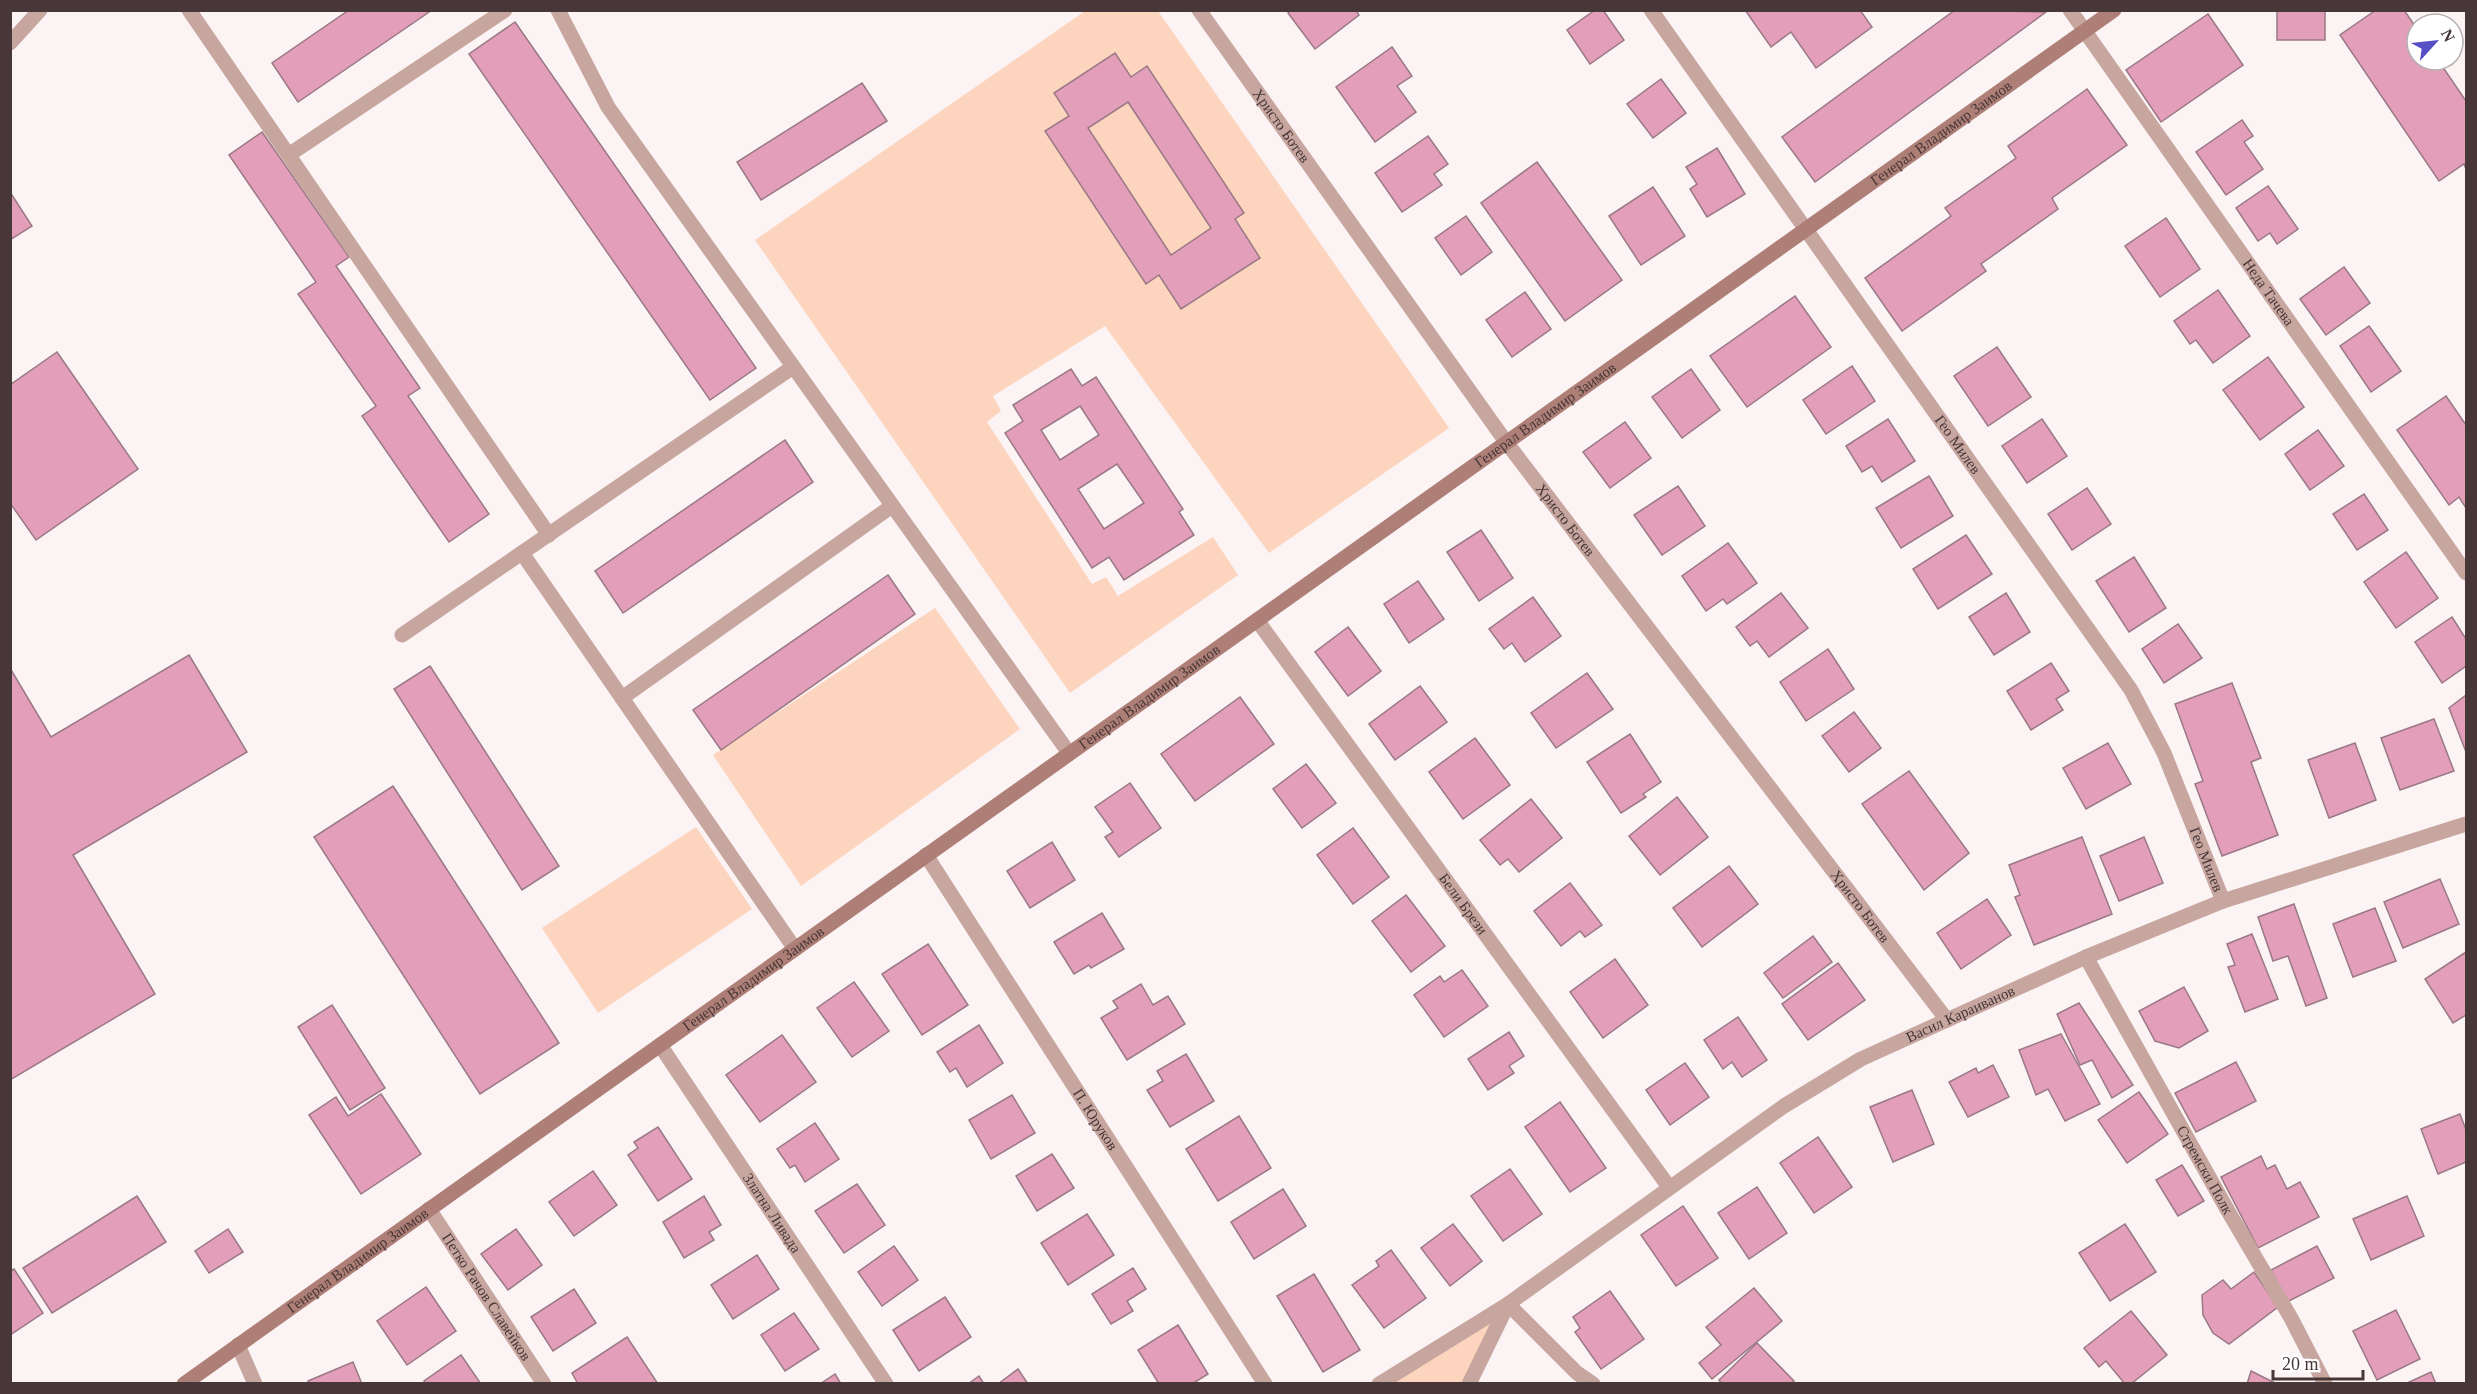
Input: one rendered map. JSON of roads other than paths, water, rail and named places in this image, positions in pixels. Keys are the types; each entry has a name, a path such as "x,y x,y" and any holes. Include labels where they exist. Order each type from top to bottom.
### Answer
{"street":[{"path":"10,43 40,10"},
{"path":"189,10 549,534"},
{"path":"290,154 505,10"},
{"path":"558,10 608,107 1069,753"},
{"name":"Христо Ботев","path":"1199,10 1506,442 1947,1020"},
{"name":"Гео Милев","path":"1651,10 2131,690 2164,753 2223,901"},
{"name":"Неда Тачева","path":"2070,10 2466,573"},
{"name":"Генерал Владимир Заимов","path":"184,1383 2114,10"},
{"path":"402,634 793,367"},
{"path":"622,698 892,506"},
{"path":"522,553 795,949"},
{"name":"Бели Брези","path":"1257,620 1669,1187"},
{"name":"Васил Караиванов","path":"1380,1383 1508,1304 1784,1106 1861,1059 2086,957 2223,901 2466,824"},
{"name":"П. Юруков","path":"926,855 1265,1383"},
{"name":"Стремски Полк","path":"2086,957 2228,1211 2291,1318 2325,1383"},
{"name":"Златна Ливада","path":"660,1045 886,1383"},
{"name":"Петко Рачов Славейков","path":"429,1209 544,1383"},
{"path":"1508,1304 1577,1373 1593,1383"},
{"name":"Васил Караиванов","path":"1469,1383 1508,1304"},
{"path":"238,1345 255,1383"}]}
